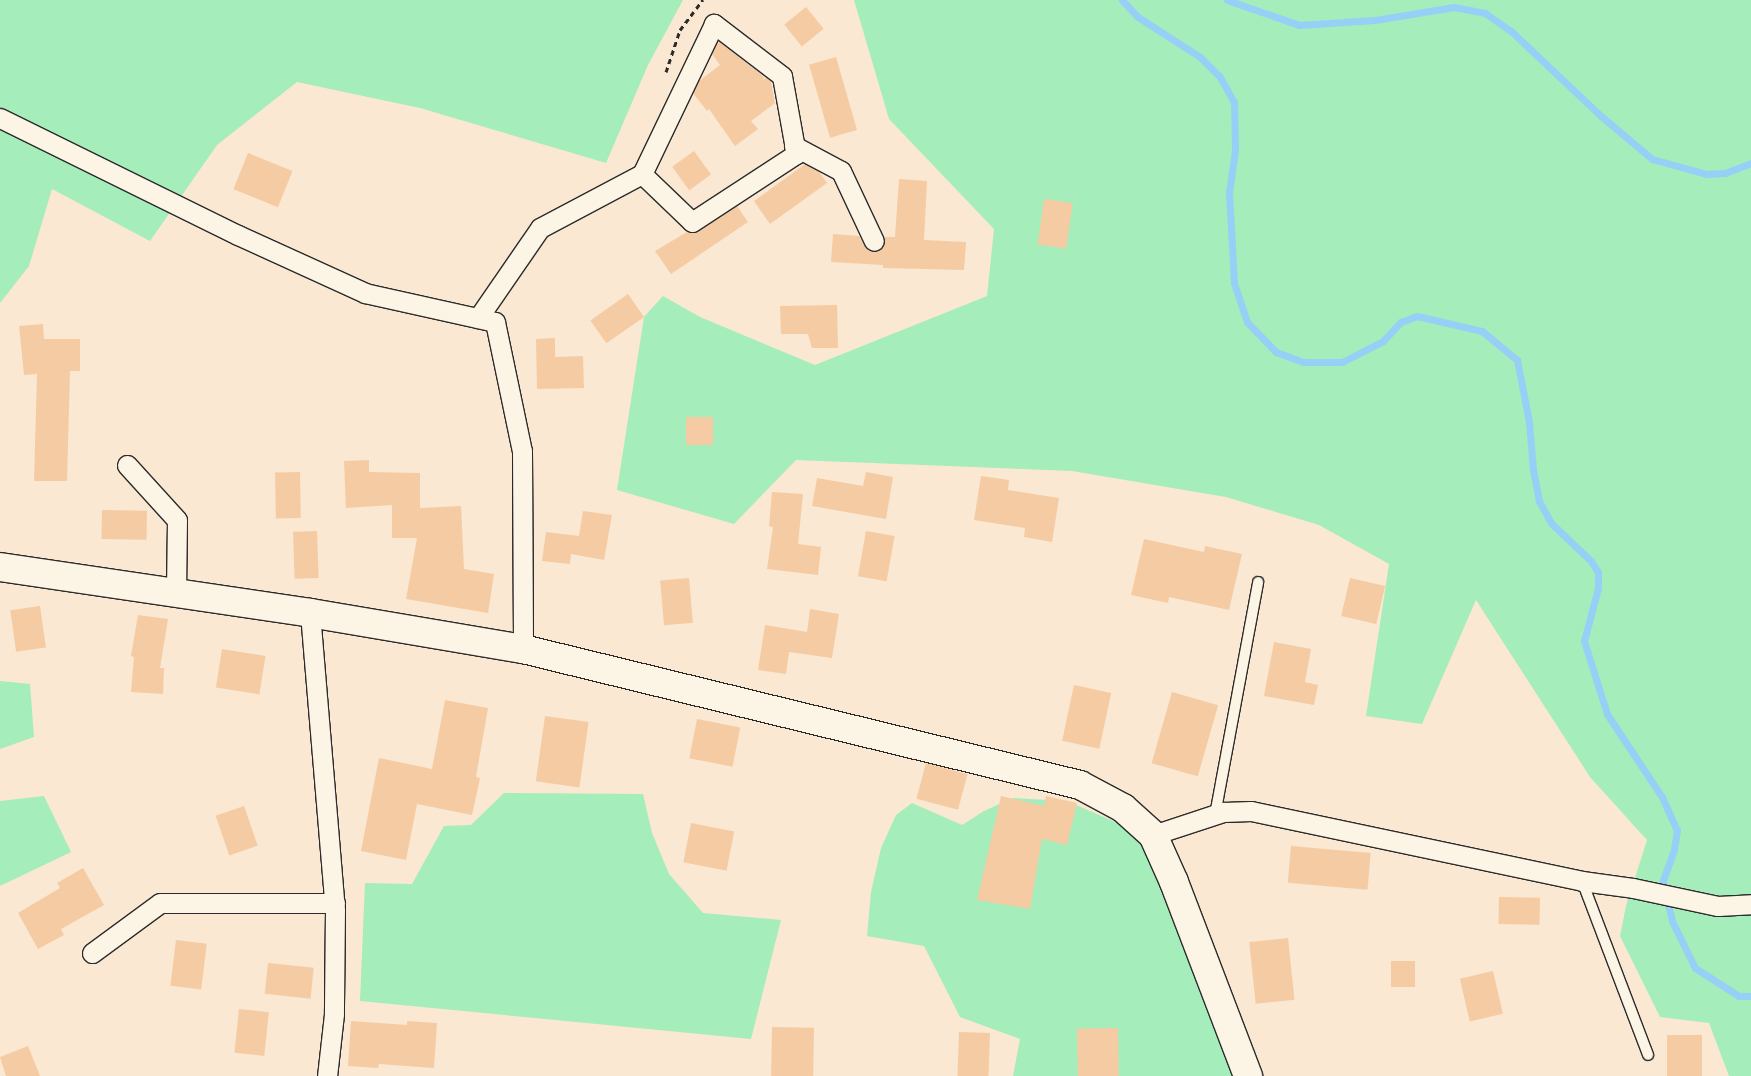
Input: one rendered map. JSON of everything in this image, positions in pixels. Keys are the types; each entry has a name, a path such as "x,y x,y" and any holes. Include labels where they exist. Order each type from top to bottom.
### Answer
{"street":[{"path":"478,318 540,228 642,174 714,24 782,76 796,154 692,222 642,174"},
{"path":"0,118 238,235 365,293 495,322 522,450 523,649"},
{"path":"794,146 841,171 874,241"},
{"path":"127,465 178,520 176,594"},
{"path":"0,568 310,613 523,649 1080,785 1123,808 1153,835 1174,882 1248,1076"},
{"path":"310,613 334,903 334,1014 327,1076"},
{"path":"1153,835 1222,812 1251,811 1582,880 1633,888 1718,906 1751,904"},
{"path":"92,954 160,903 334,903"}],"lane":[{"path":"1215,815 1258,582"},
{"path":"1582,880 1648,1055"}],"path":[{"path":"665,74 680,30 703,0"}],"green space":[{"path":"0,0 683,0 648,65 606,163 420,108 297,82 217,145 150,241 52,189 29,266 0,303"},
{"path":"854,0 1751,0 1751,1076 1729,1076 1709,1023 1660,1017 1620,936 1626,906 1647,840 1590,777 1476,600 1422,724 1366,716 1389,564 1319,525 1226,497 1072,471 796,460 734,524 617,490 644,317 663,296 700,317 815,365 987,296 994,229 889,119"},
{"path":"0,681 30,684 34,737 0,749"},
{"path":"504,793 643,794 652,833 669,874 703,913 781,920 751,1039 360,1001 365,883 412,884 444,826 471,825"},
{"path":"44,796 71,852 0,886 0,801"},
{"path":"1013,798 1067,801 1129,828 1174,882 1242,1076 1013,1076 1020,1039 960,1017 924,946 867,936 871,892 881,848 896,815 912,803 962,825 984,811"}],"building":[{"path":"806,7 824,29 802,46 784,25"},
{"path":"718,41 762,75 764,78 762,80 766,78 771,82 775,103 751,121 758,129 735,146 709,109 707,111 693,93 699,81 720,65 712,54"},
{"path":"836,57 857,130 830,138 809,65"},
{"path":"694,151 711,174 689,190 672,167"},
{"path":"248,153 293,171 278,207 233,189"},
{"path":"805,164 819,172 827,183 770,224 754,201"},
{"path":"899,179 927,181 924,240 966,242 964,270 883,268 883,265 831,262 833,234 859,236 867,250 874,252 883,248 884,237 895,237"},
{"path":"1044,199 1073,203 1066,249 1038,245"},
{"path":"737,206 748,222 671,274 655,251 687,232 698,231"},
{"path":"628,294 644,317 606,343 590,320"},
{"path":"837,305 838,348 812,348 808,334 781,334 780,306"},
{"path":"43,324 44,339 80,339 80,371 70,371 67,481 34,481 37,374 24,375 19,326"},
{"path":"555,338 555,357 583,356 584,388 537,389 536,339"},
{"path":"686,417 713,417 713,445 686,445"},
{"path":"369,460 369,472 420,473 420,508 461,506 464,569 494,574 488,613 406,599 417,538 392,538 392,505 346,508 344,461"},
{"path":"275,472 300,472 301,518 276,518"},
{"path":"866,472 893,477 886,519 812,506 817,478 863,486"},
{"path":"981,476 1009,480 1008,490 1059,498 1052,542 1024,537 1025,528 974,520"},
{"path":"772,492 803,494 798,544 821,547 818,575 767,569 773,527 769,526"},
{"path":"102,510 147,511 146,540 101,539"},
{"path":"583,511 612,515 604,560 571,554 570,564 542,561 546,532 579,536"},
{"path":"317,531 319,578 295,579 293,532"},
{"path":"866,531 895,536 887,581 858,576"},
{"path":"1144,539 1204,552 1205,546 1242,554 1229,610 1169,597 1168,603 1131,595"},
{"path":"689,578 693,623 664,625 660,581"},
{"path":"1350,578 1385,586 1376,624 1341,616"},
{"path":"40,606 46,648 16,652 10,610"},
{"path":"810,609 839,614 832,658 789,652 786,674 758,670 765,625 807,632"},
{"path":"138,615 168,619 160,668 164,668 163,694 131,692 134,657 131,656"},
{"path":"1274,642 1311,649 1305,682 1318,685 1314,705 1264,696"},
{"path":"222,649 265,656 259,694 216,688"},
{"path":"1074,685 1111,693 1099,749 1062,741"},
{"path":"1172,692 1218,705 1198,776 1152,763"},
{"path":"445,700 488,708 476,777 480,778 472,815 417,804 406,860 361,851 379,758 432,769"},
{"path":"545,716 589,722 579,787 536,781"},
{"path":"697,719 740,727 733,767 689,758"},
{"path":"926,763 968,774 958,810 916,799"},
{"path":"1001,796 1044,806 1046,796 1077,803 1067,845 1042,839 1030,909 977,900"},
{"path":"244,806 258,846 229,855 216,816"},
{"path":"691,823 734,831 727,871 683,862"},
{"path":"1291,846 1371,853 1367,890 1288,883"},
{"path":"83,868 104,905 61,929 64,935 38,949 18,913 60,888 57,883"},
{"path":"1499,897 1540,898 1540,925 1499,924"},
{"path":"1288,938 1294,1000 1256,1004 1249,942"},
{"path":"176,940 207,944 201,989 170,986"},
{"path":"1391,961 1415,961 1415,987 1391,987"},
{"path":"268,963 314,968 311,999 265,994"},
{"path":"1493,971 1503,1014 1470,1022 1460,979"},
{"path":"239,1009 269,1012 264,1056 234,1053"},
{"path":"351,1021 407,1025 407,1021 437,1023 434,1068 379,1064 378,1068 348,1066"},
{"path":"772,1027 814,1028 813,1076 771,1076"},
{"path":"1118,1028 1119,1076 1078,1076 1077,1029"},
{"path":"959,1032 990,1033 988,1076 957,1076"},
{"path":"1667,1035 1702,1035 1702,1076 1667,1076"},
{"path":"28,1046 40,1076 6,1076 0,1057"}],"waterway":[{"path":"1122,0 1138,17 1200,57 1220,77 1234,102 1235,150 1229,193 1234,283 1247,322 1276,352 1303,362 1342,362 1383,341 1401,322 1417,316 1482,331 1517,360 1529,422 1533,470 1539,501 1551,523 1591,561 1598,572 1598,588 1584,641 1607,714 1662,797 1677,830 1674,850 1663,881 1672,921 1695,968 1739,996 1751,996"},
{"path":"1227,0 1299,25 1375,20 1454,7 1485,13 1511,31 1601,116 1652,159 1706,174 1725,173 1751,163"}]}
